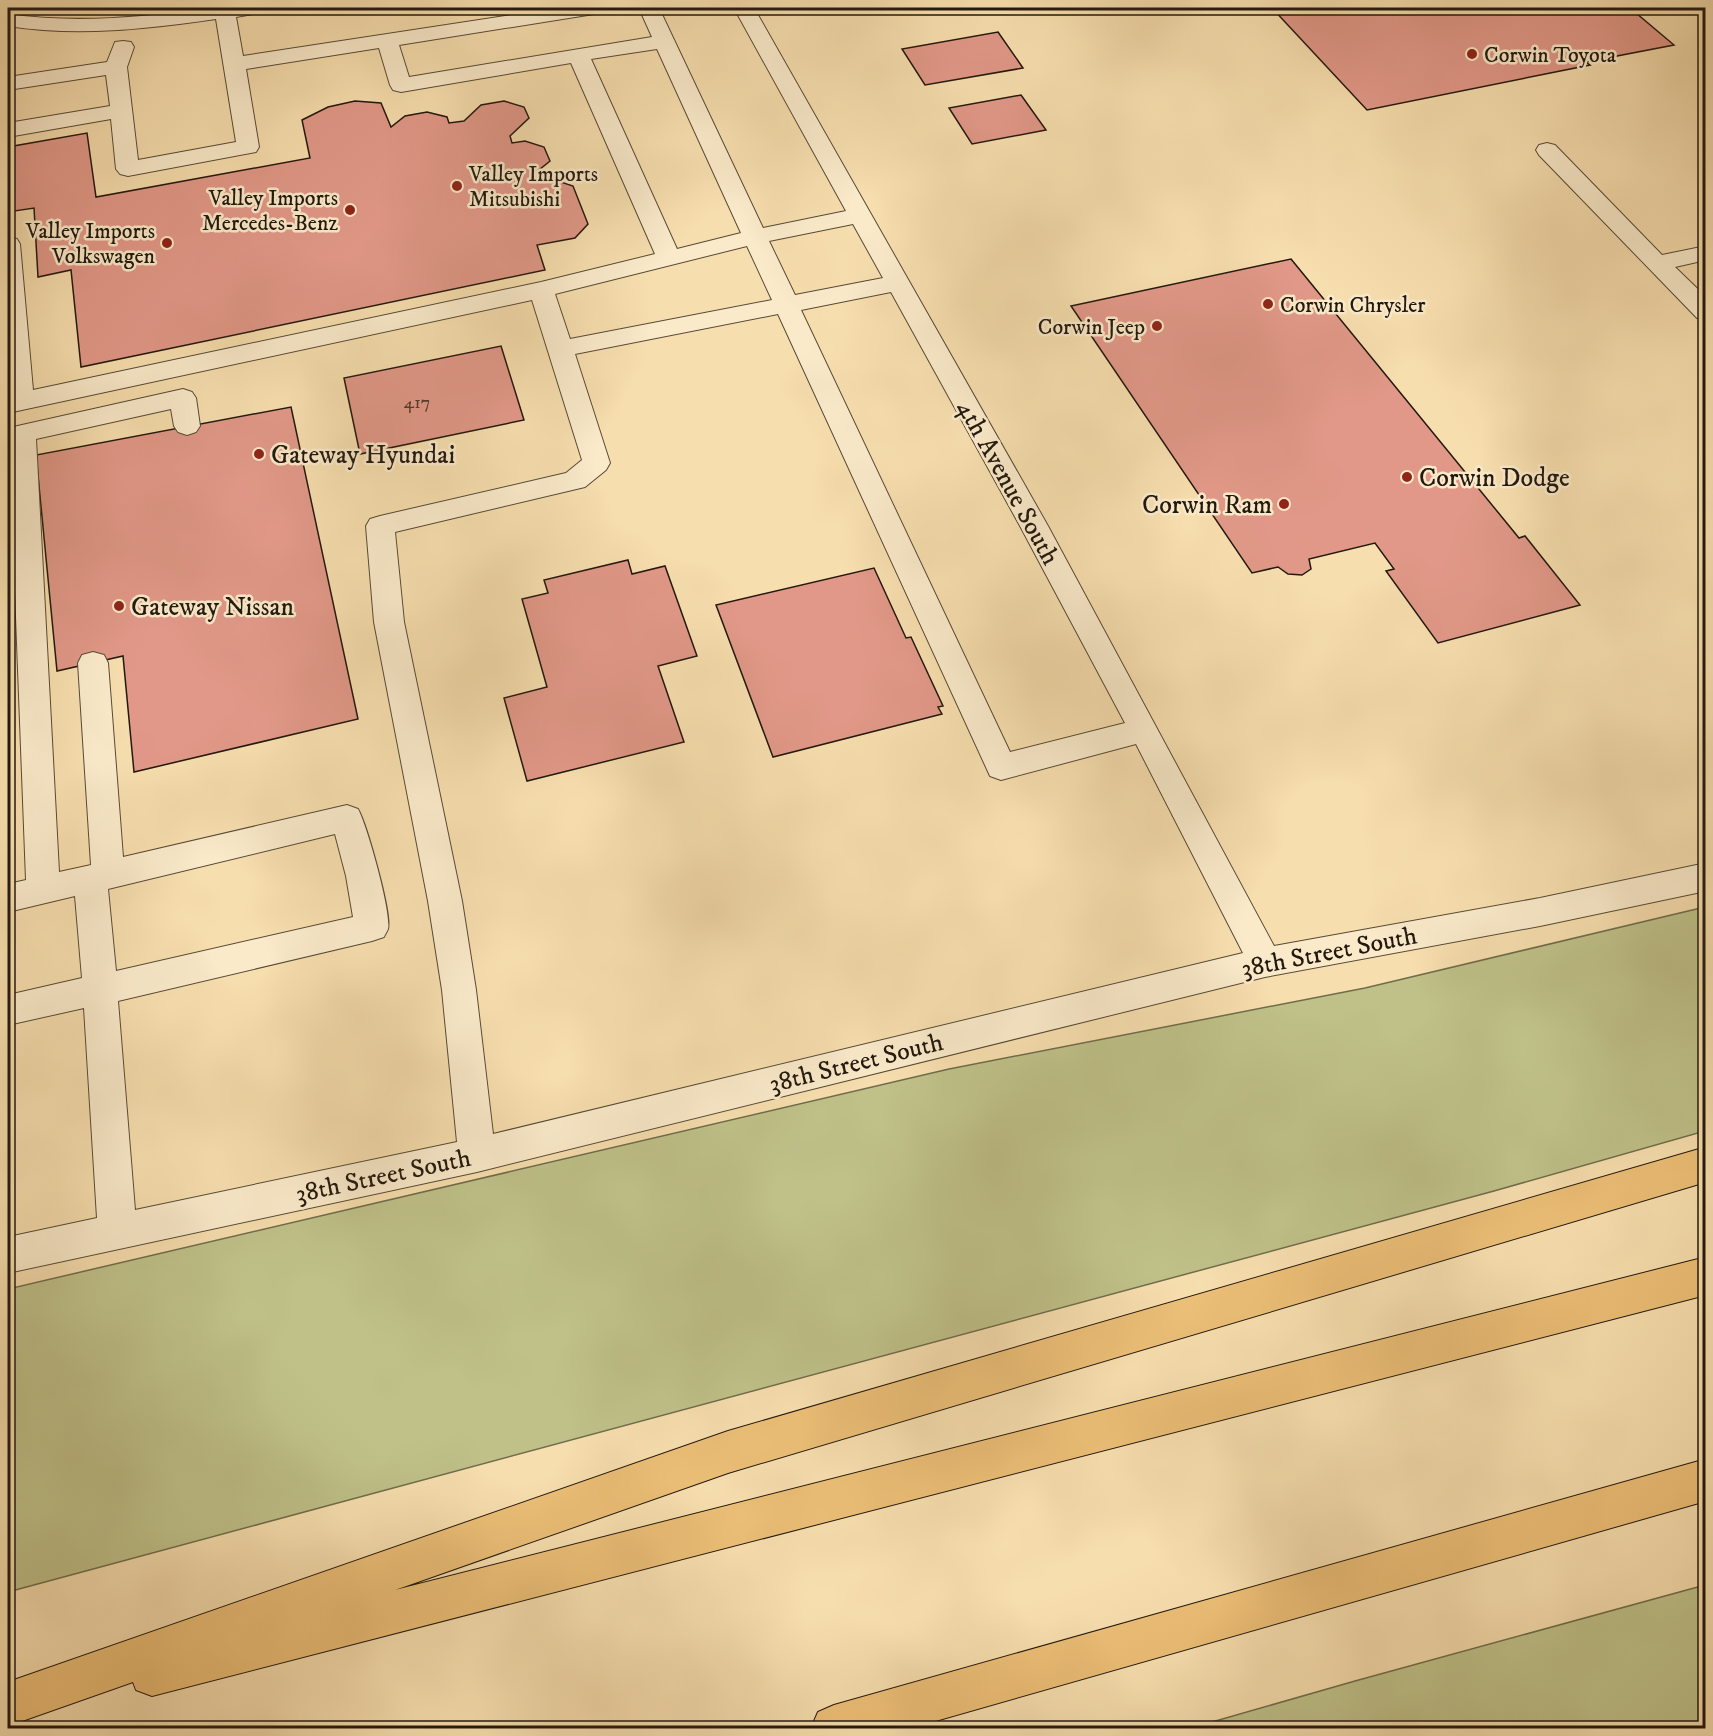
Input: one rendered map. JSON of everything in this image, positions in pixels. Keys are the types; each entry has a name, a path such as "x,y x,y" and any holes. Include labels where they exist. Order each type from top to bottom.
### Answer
{"highway":[{"path":"8,1704 728,1452 1706,1164"},
{"path":"8,1711 1706,1276"},
{"path":"834,1728 1706,1480"}],"street":[{"path":"8,20 78,25 132,15 257,8"},
{"path":"234,64 594,8"},
{"path":"649,8 1001,767 1144,729"},
{"name":"4th Avenue South","path":"744,8 814,130 859,216 1144,729 1265,962"},
{"path":"132,15 116,67 128,169 248,147 225,11"},
{"path":"387,40 401,85 665,41"},
{"path":"578,55 669,258"},
{"path":"8,84 116,67"},
{"path":"8,130 120,111"},
{"path":"1547,150 1706,312"},
{"path":"8,244 14,403 541,291 755,237 859,216"},
{"path":"1657,264 1706,253"},
{"path":"561,349 898,283"},
{"path":"477,1155 459,990 443,890 389,622 380,526 575,480 596,463 541,291"},
{"path":"43,891 18,583 22,433 183,398 187,426"},
{"path":"93,663 100,990 117,1232"},
{"path":"8,898 348,818 363,876 372,927 8,1010"},
{"name":"38th Street South","path":"8,1255 477,1155 1265,962 1540,912 1706,877"}],"green space":[{"path":"1705,907 1705,1131 1494,1191 8,1592 8,1289 949,1069 1365,988"},
{"path":"1705,1585 1705,1728 1191,1728 1355,1681"}],"building":[{"name":"Corwin Toyota","path":"1272,8 1630,8 1674,45 1586,62 1590,65 1367,110"},
{"path":"998,32 1023,68 925,85 902,49"},
{"path":"1021,95 1046,130 972,144 949,108"},
{"path":"355,101 381,103 391,127 405,116 427,112 447,117 449,123 464,121 481,105 504,101 524,107 529,118 510,136 512,143 525,141 544,147 550,161 534,174 537,182 552,179 573,186 588,224 575,238 537,245 545,270 81,367 71,270 38,277 34,208 8,212 8,147 87,133 96,197 310,158 302,120 328,107"},
{"path":"1291,259 1519,538 1525,536 1580,605 1438,643 1386,571 1394,569 1375,543 1309,559 1311,569 1302,575 1288,574 1278,567 1252,573 1071,306"},
{"path":"501,346 524,420 360,454 344,378"},
{"path":"291,407 358,719 134,772 123,656 57,671 36,455"},
{"path":"628,560 632,574 665,566 697,656 658,666 684,742 527,781 504,698 547,687 522,599 548,593 544,580"},
{"path":"874,568 906,638 911,637 943,706 938,707 942,714 773,757 716,605"}],"place":[{"name":"Corwin Toyota","path":"1472,54"},
{"name":"Valley Imports Mitsubishi","path":"457,186"},
{"name":"Valley Imports Mercedes-Benz","path":"350,210"},
{"name":"Valley Imports Volkswagen","path":"167,243"},
{"name":"Corwin Chrysler","path":"1268,304"},
{"name":"Corwin Jeep","path":"1157,326"},
{"name":"Gateway Hyundai","path":"259,454"},
{"name":"Corwin Dodge","path":"1407,477"},
{"name":"Corwin Ram","path":"1284,504"},
{"name":"Gateway Nissan","path":"119,606"}]}
